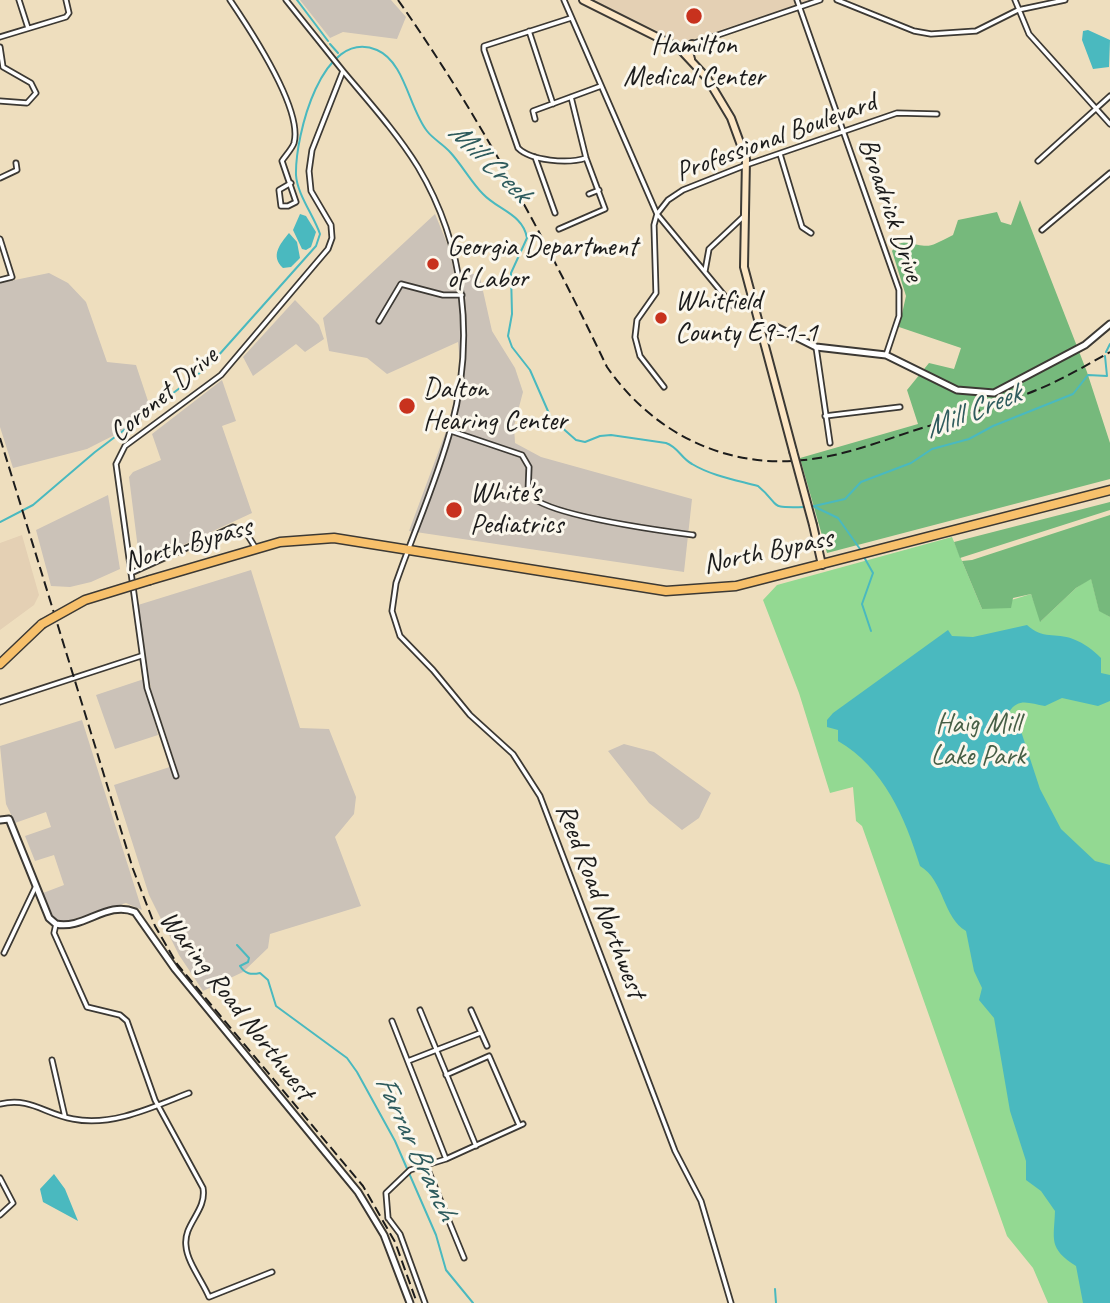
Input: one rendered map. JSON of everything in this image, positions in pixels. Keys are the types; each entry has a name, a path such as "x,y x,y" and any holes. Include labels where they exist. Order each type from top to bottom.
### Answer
{"highway":[{"name":"North Bypass","path":"0,664 42,624 92,597 255,548 300,539 334,538 666,591 736,586 1110,490"}],"main road":[{"path":"583,0 679,48 692,61 732,118 746,165 744,267 822,565"},
{"path":"692,44 689,52 692,61"}],"street":[{"path":"19,0 28,28"},
{"path":"0,37 68,15 66,0"},
{"path":"230,0 283,88 293,123 294,143 282,161 292,183 296,202 288,206 281,205 279,190 292,183"},
{"path":"286,0 343,71"},
{"path":"564,0 657,214 733,306"},
{"name":"Broadrick Drive","path":"797,0 899,290 899,316 886,355"},
{"path":"679,48 820,0"},
{"path":"837,0 914,31 931,34 976,32 1018,10 1065,0"},
{"path":"1015,0 1029,34 1110,124"},
{"path":"571,18 484,46 518,148 526,156 577,161 586,158"},
{"path":"529,31 553,104"},
{"path":"0,47 3,67 32,83 36,93 27,103 0,101"},
{"name":"Reed Road Northwest","path":"343,71 396,136 424,179 452,245 462,295 464,359 451,431 393,598 394,625 400,636 433,670 470,715 513,754 540,796 675,1151 701,1201 731,1303"},
{"name":"Coronet Drive","path":"176,776 151,705 142,656 117,472 118,455 125,446 221,375 328,249 332,238 331,225 311,191 309,171 312,150 343,71"},
{"path":"535,119 533,111 601,86"},
{"path":"1038,161 1110,96"},
{"path":"559,229 605,209 586,158 571,97"},
{"name":"Professional Boulevard","path":"664,387 640,356 635,337 638,320 656,293 654,225 657,214 674,194 746,165 897,113 937,114"},
{"path":"780,154 802,227 811,233"},
{"path":"535,157 555,213"},
{"path":"0,178 17,170 16,163"},
{"path":"1042,230 1110,173"},
{"path":"589,194 599,190"},
{"path":"705,272 709,249 744,216"},
{"path":"0,239 12,277 0,281"},
{"path":"379,321 401,285 443,295 462,295"},
{"path":"760,330 776,327 816,347 886,355 957,390 994,393 1085,345 1110,324"},
{"path":"816,347 830,443"},
{"path":"825,416 900,407"},
{"path":"451,431 519,453 529,467 528,493 537,503 612,522 692,534"},
{"path":"131,573 233,527 249,534 255,548"},
{"path":"0,702 142,656"},
{"path":"0,820 9,819 49,918 56,924 54,933 86,1007 120,1015 127,1021 157,1104 203,1188 203,1203 189,1230 186,1246 209,1297 272,1272"},
{"path":"4,953 36,886"},
{"name":"Waring Road Northwest","path":"56,924 67,925 114,908 124,907 135,912 175,969 332,1160 378,1222 410,1303"},
{"path":"420,1010 476,1146"},
{"path":"471,1010 487,1046"},
{"path":"392,1021 446,1159"},
{"path":"408,1060 480,1033"},
{"path":"425,1303 400,1234 388,1218 386,1193 410,1170 446,1159 521,1125 489,1056 446,1075"},
{"path":"52,1060 65,1117"},
{"path":"0,1104 21,1101 65,1117 106,1120 189,1093"},
{"path":"426,1165 464,1258"},
{"path":"0,1178 13,1203 0,1215"},
{"path":"378,1222 388,1218"}],"shaded area":[{"path":"300,0 391,0 406,17 397,39 343,32 330,38"},
{"name":"Hamilton Medical Center","path":"593,0 810,0 682,43"},
{"path":"435,214 449,248 455,277 479,273 492,331 515,368 523,392 514,426 515,443 541,457 692,499 684,572 409,531 452,415 460,363 458,342 387,374 367,358 329,351 323,318"},
{"path":"49,273 68,283 86,302 107,362 136,365 151,410 140,422 87,449 13,468 0,427 0,283"},
{"path":"295,300 319,325 324,339 305,352 296,344 253,376 243,357"},
{"path":"222,380 236,421 222,426 252,513 140,565 129,477 133,472 161,460 152,434"},
{"path":"108,495 120,569 91,582 70,587 51,586 36,530"},
{"path":"22,535 39,595 34,605 0,630 0,543"},
{"path":"251,570 300,728 329,729 356,797 354,814 335,837 361,906 270,934 268,948 243,972 203,991 179,955 149,895 114,785 176,765 151,690 138,605"},
{"path":"144,679 158,735 115,749 96,695"},
{"path":"82,720 142,910 126,903 61,923 53,918 43,893 64,885 54,855 35,861 25,836 51,827 46,812 15,823 6,804 0,746"},
{"path":"624,744 654,752 711,793 699,818 682,830 649,803 608,751"}],"green space":[{"path":"1020,200 1087,372 1110,443 1110,479 827,553 800,458 918,424 907,390 929,363 954,369 961,348 899,327 906,296 892,251 896,245 904,242 929,246 953,235 958,220 997,212 1001,222 1011,225"},
{"path":"1110,502 1110,510 960,558 954,542"},
{"path":"1110,515 1110,617 1099,611 1091,579 1076,588 1040,622 1031,594 1013,598 1011,608 982,609 962,561"},
{"name":"Haig Mill Lake Park","path":"952,537 982,609 1031,594 1041,621 1076,588 1091,578 1099,610 1110,617 1110,1303 1048,1303 1033,1268 1007,1236 862,826 856,821 853,787 830,793 799,693 763,600 777,585"}],"water":[{"path":"1088,30 1110,40 1109,67 1093,69 1082,40 1083,31"},
{"path":"300,214 306,216 316,232 311,247 306,250 302,249 293,230"},
{"path":"289,233 297,242 300,258 291,267 283,268 277,255"},
{"path":"1027,625 1038,633 1067,637 1085,645 1101,658 1101,673 1110,675 1110,701 1098,706 1062,698 1045,706 1017,704 1009,712 1018,722 1040,789 1061,829 1095,861 1110,865 1110,1303 1083,1303 1076,1266 1061,1254 1055,1243 1055,1211 1041,1191 1026,1180 1026,1161 1010,1111 994,1018 979,1000 982,988 974,971 966,931 952,917 934,880 920,866 891,795 868,765 838,741 838,730 827,727 827,720 833,713 948,630 952,636 973,637"},
{"path":"54,1174 65,1189 78,1221 43,1202 40,1189"}],"waterway":[{"path":"297,0 328,41"},
{"path":"330,44 338,53"},
{"name":"Mill Creek","path":"0,522 33,505 95,452 209,366 316,246 320,234 297,182 300,136 316,89 327,69 341,54 358,47 377,50 394,64 427,131 459,162 483,194 521,223 525,230 527,238 511,273 512,314 508,336 512,347 530,370 551,418 576,440 585,442 611,435 666,443 674,447 688,462 700,468 758,486 776,505 805,507"},
{"name":"Mill Creek","path":"1106,352 1110,344"},
{"name":"Mill Creek","path":"810,507 845,499 861,482 911,463 932,449 969,439 993,426 1073,394 1088,375 1107,376 1105,356"},
{"path":"815,507 838,518 860,549"},
{"path":"864,557 873,573 862,604 871,631"},
{"name":"Farrar Branch","path":"237,945 249,958 248,962 240,966 246,972 260,973 268,980 276,1006 347,1058 357,1072 395,1141 436,1235 446,1270 473,1303"},
{"path":"775,1289 776,1303"}],"railway":[{"path":"398,0 484,133 560,272 607,367 625,390 646,410 693,441 719,452 775,461 834,455 1025,395 1110,352"},
{"path":"0,438 133,869 155,926 177,964 363,1186 395,1242 417,1303"}],"place":[{"name":"Hamilton Medical Center","path":"694,16"},
{"name":"Georgia Department of Labor","path":"433,264"},
{"name":"Whitfield County E9-1-1","path":"661,318"},
{"name":"Dalton Hearing Center","path":"407,406"},
{"name":"White's Pediatrics","path":"454,510"}]}
